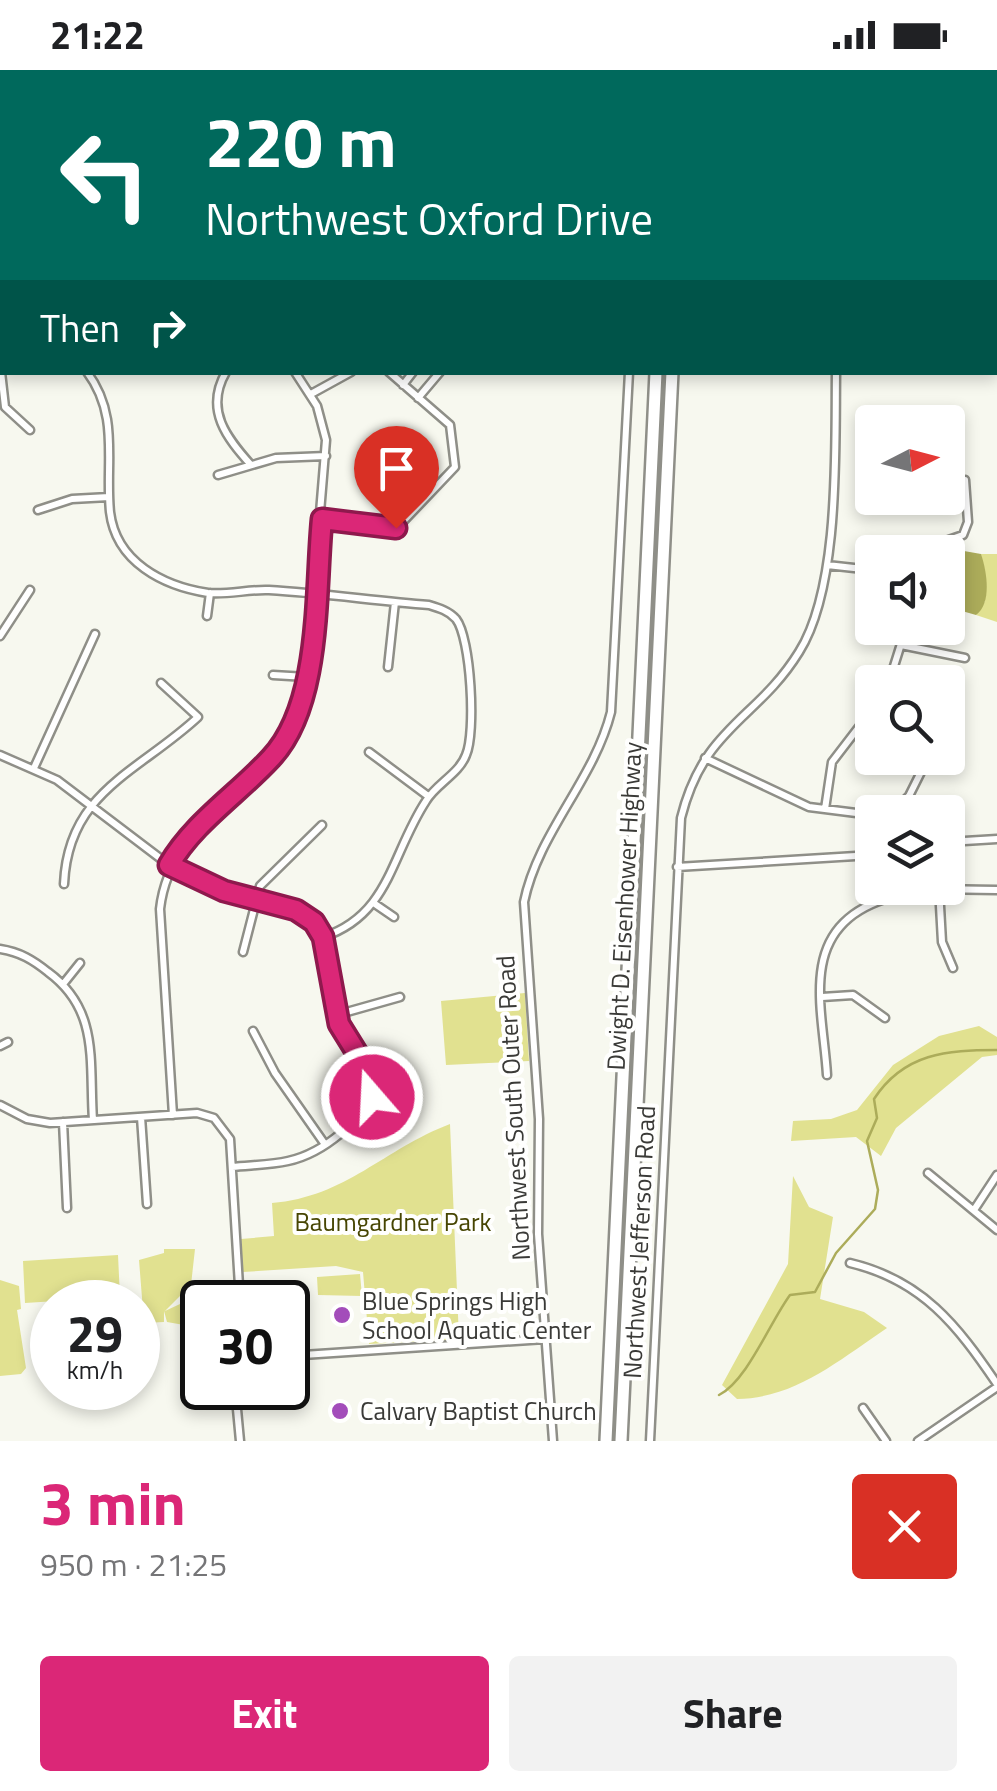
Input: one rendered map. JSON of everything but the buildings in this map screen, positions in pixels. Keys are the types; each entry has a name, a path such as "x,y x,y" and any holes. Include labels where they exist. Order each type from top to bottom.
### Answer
{"highway":[{"name":"Dwight D. Eisenhower Highway","path":"606,1441 656,375"},
{"name":"Dwight D. Eisenhower Highway","path":"621,1441 672,375"}],"street":[{"path":"1,375 4,407 30,430"},
{"path":"89,375 109,424 109,497 117,536 134,560 158,579 210,593 267,590 447,611 465,640 470,744 462,763 428,796 375,904 350,927 323,937"},
{"path":"225,375 218,394 222,430 252,466"},
{"path":"173,1115 160,909 169,865 186,840 289,736 301,710 307,677 326,456 322,423 311,394 297,375"},
{"path":"311,394 345,375"},
{"path":"322,519 396,528 453,471 450,425 391,375"},
{"path":"403,385 411,375"},
{"path":"418,398 437,375"},
{"name":"Northwest South Outer Road","path":"553,1441 538,1234 538,1118 524,902 532,871 594,756 611,712 629,375"},
{"name":"Northwest Jefferson Road","path":"650,1441 681,818 705,758 799,652 819,608 827,565 836,375"},
{"path":"218,475 276,458 326,456"},
{"path":"960,535 968,522 966,480"},
{"path":"38,510 72,499 109,497"},
{"path":"827,565 855,568"},
{"path":"0,636 30,590"},
{"path":"207,616 210,593"},
{"path":"388,667 395,602"},
{"path":"34,768 94,634"},
{"path":"894,665 901,645 965,658"},
{"path":"274,675 307,677"},
{"path":"64,884 72,836 112,781 158,753 198,717 161,683"},
{"path":"825,810 832,762 855,732"},
{"path":"368,752 428,796"},
{"path":"0,755 34,768 169,865 256,900 306,915 323,937 336,1015 374,1085 366,1110 324,1142 291,1160 232,1167"},
{"path":"705,758 809,806 855,813"},
{"path":"243,952 256,900 266,878 322,825"},
{"path":"965,841 997,839"},
{"path":"677,868 855,857"},
{"path":"965,890 997,890"},
{"path":"375,904 394,917"},
{"path":"827,1075 822,968 828,946 853,914 869,905"},
{"path":"940,905 944,949 953,968"},
{"path":"0,949 23,955 78,998 86,1019 93,1120"},
{"path":"64,984 80,963"},
{"path":"822,997 853,995 885,1018"},
{"path":"336,1015 400,997"},
{"path":"254,1031 286,1092 324,1142"},
{"path":"374,1085 407,1084"},
{"path":"0,1106 26,1120 63,1122 206,1115 222,1125 230,1140 239,1280"},
{"path":"141,1117 146,1204"},
{"path":"63,1122 67,1208"},
{"path":"928,1173 997,1230"},
{"path":"974,1210 997,1175"},
{"path":"850,1263 887,1274 931,1300 964,1334 997,1385 918,1441"},
{"path":"310,1355 545,1339"},
{"path":"864,1408 886,1441"},
{"path":"237,1410 239,1440"}],"green space":[{"path":"981,554 997,554 997,622 976,615 985,601"},
{"path":"525,993 529,1061 446,1065 441,1001"},
{"path":"979,1026 997,1037 997,1055 982,1057 896,1128 881,1156 856,1137 791,1141 793,1121 831,1119 857,1110 893,1065 939,1036"},
{"name":"Baumgardner Park","path":"450,1124 459,1339 369,1344 363,1272 336,1266 243,1272 241,1239 274,1236 272,1203 322,1192"},
{"path":"793,1176 809,1207 833,1217 820,1299 864,1312 887,1328 798,1385 737,1399 722,1385 788,1264"},
{"path":"164,1249 195,1249 192,1280 180,1280 180,1296 165,1311 180,1304 180,1324 167,1322 164,1311 164,1322 160,1322 160,1280 141,1280 139,1260 164,1253"},
{"path":"118,1255 119,1280 30,1280 30,1303 25,1303 23,1261"},
{"path":"360,1274 362,1296 318,1295 317,1277"},
{"path":"0,1280 19,1286 21,1309 17,1310 26,1368 21,1374 0,1376"}],"shaded area":[{"path":"965,551 981,554 985,569 986,595 976,615 965,612"}],"waterway":[{"path":"719,1395 739,1377 790,1295 815,1292 836,1253 875,1209 878,1190 867,1141 877,1118 874,1099 886,1084 899,1072 928,1057 997,1050"}],"place":[{"name":"Blue Springs High School Aquatic Center","path":"342,1315"},
{"name":"Calvary Baptist Church","path":"340,1411"}],"route":[{"path":"372,1097 374,1085 370,1074 339,1024 323,937 314,922 296,910 235,895 169,865 186,840 272,757 296,723 305,694 322,519 396,528"}]}
